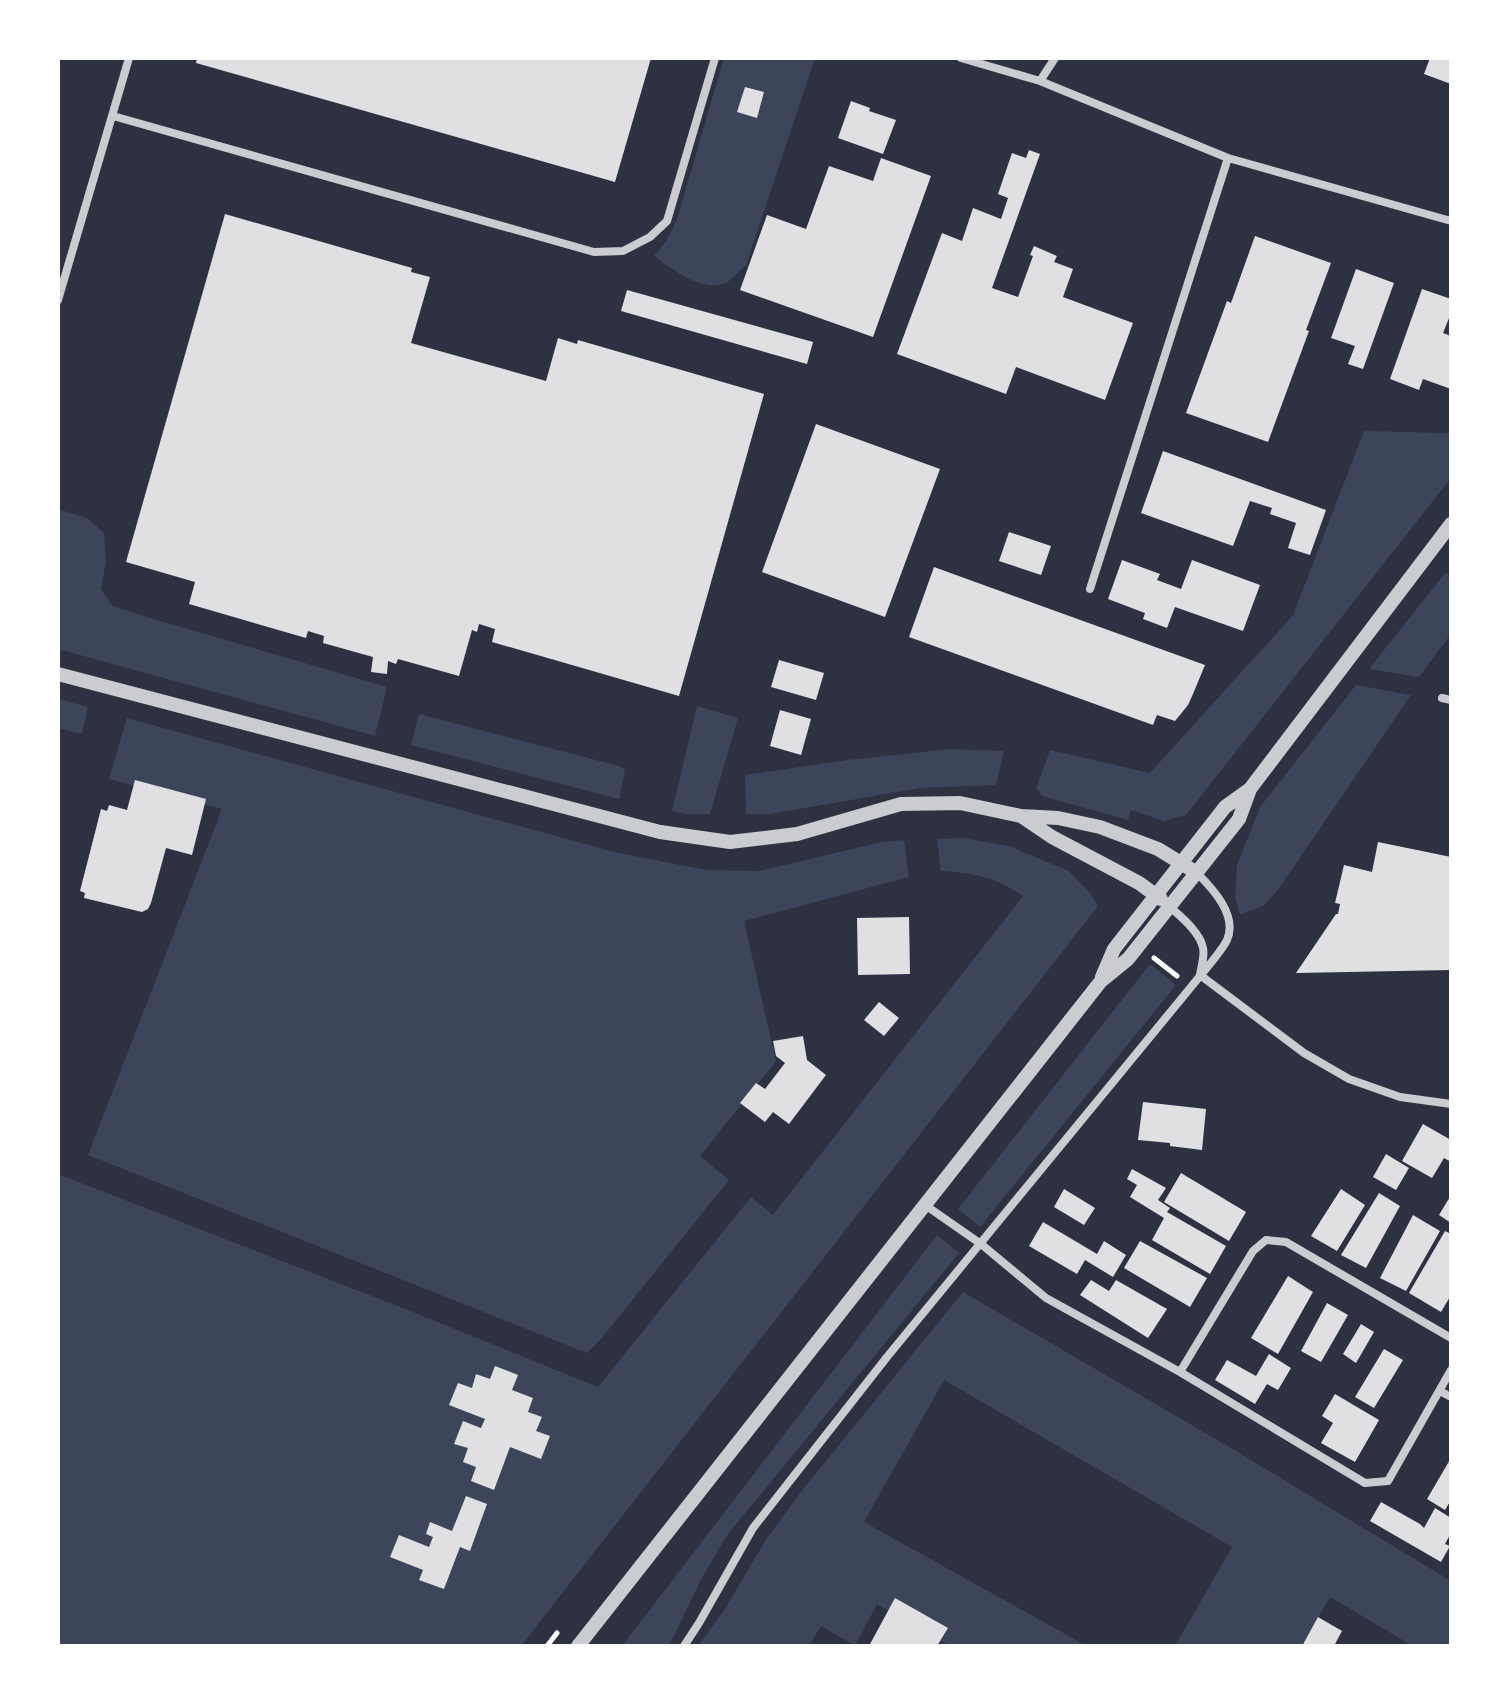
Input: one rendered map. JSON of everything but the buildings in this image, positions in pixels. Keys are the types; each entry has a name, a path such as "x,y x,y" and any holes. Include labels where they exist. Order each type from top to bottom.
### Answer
{"street":[{"path":"58,300 129,58"},
{"path":"113,116 594,252 623,251 650,237 667,221 715,58"},
{"path":"961,58 1040,81 1228,158 1451,221"},
{"path":"1040,81 1055,58"},
{"path":"1090,589 1228,158"},
{"path":"578,1646 1101,981 1128,959 1197,873 1239,819 1250,789 1451,524"},
{"path":"58,674 660,832 730,842 797,834 901,804 960,803 1021,816 1058,818 1100,827 1158,849 1197,873 1213,889 1229,919 1228,938 887,1357 753,1528 684,1646"},
{"path":"1101,981 1114,949 1225,807 1250,789"},
{"path":"1021,816 1052,837 1139,883 1170,907 1187,923 1204,949 1200,975"},
{"path":"1200,975 1304,1053 1349,1079 1400,1097 1451,1104"},
{"path":"925,1205 981,1244 1046,1298 1180,1372 1365,1483 1388,1481 1451,1370"},
{"path":"1180,1372 1253,1251 1266,1240 1286,1242 1451,1338"},
{"path":"1440,1391 1451,1397"}],"shaded area":[{"path":"724,58 815,58 746,265 726,283 707,285 688,278 654,256 667,240 677,219"},
{"path":"1451,428 1451,478 1186,815 1164,821 1131,810 1128,820 1042,796 1036,788 1050,750 1150,773 1293,615 1364,431 1446,433"},
{"path":"58,509 87,518 104,533 106,561 101,589 113,606 387,687 375,736 58,649"},
{"path":"1445,573 1451,575 1451,634 1419,677 1369,669"},
{"path":"1356,685 1411,695 1280,887 1265,905 1240,915 1235,897 1237,865 1260,807"},
{"path":"58,699 88,707 82,734 58,728"},
{"path":"697,706 738,718 710,814 672,811"},
{"path":"419,714 619,766 625,770 619,799 411,745"},
{"path":"127,718 614,852 706,870 759,871 882,842 904,840 909,877 744,921 776,1061 700,1156 729,1180 587,1353 88,1155 222,809 109,779"},
{"path":"950,749 1004,751 996,785 921,788 770,814 746,814 745,775"},
{"path":"963,838 1009,846 1069,871 1098,906 521,1646 58,1646 58,1174 598,1387 751,1197 773,1215 1023,896 984,877 941,871 937,839"},
{"path":"1150,964 1176,985 980,1227 958,1209"},
{"path":"937,1235 959,1253 728,1534 703,1576 669,1646 622,1646"},
{"path":"963,1292 1451,1581 1451,1646 1413,1646 1330,1597 1301,1646 1175,1646 1232,1547 944,1380 864,1522 1087,1646 950,1646 877,1604 855,1646 821,1626 809,1646 698,1646 726,1607 767,1538 804,1488"}]}
